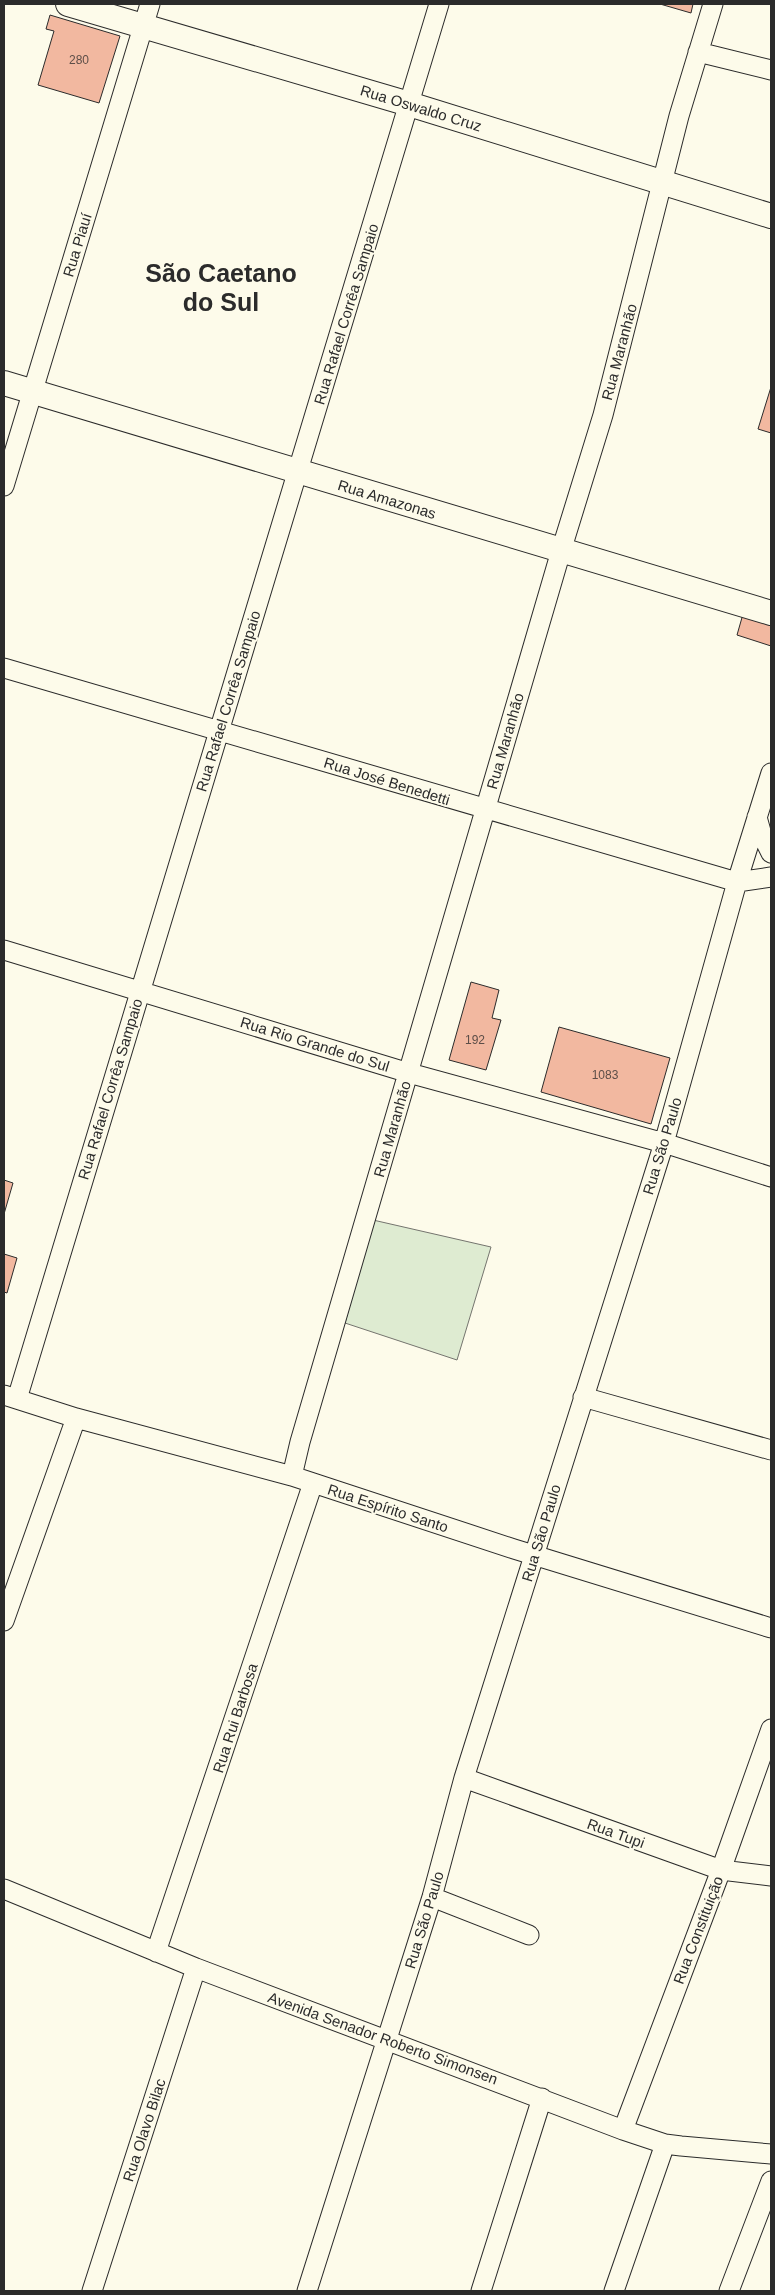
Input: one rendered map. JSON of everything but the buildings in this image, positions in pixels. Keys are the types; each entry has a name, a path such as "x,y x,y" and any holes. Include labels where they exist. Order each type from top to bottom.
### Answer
{"main road":[{"name":"Rua Oswaldo Cruz","path":"68,4 409,104 771,216"},
{"name":"Rua Amazonas","path":"4,384 771,613"}],"street":[{"name":"Rua Piauí","path":"4,486 150,4"},
{"name":"Rua Rafael Corrêa Sampaio","path":"11,1397 140,991 439,4"},
{"name":"Rua Maranhão","path":"292,1476 300,1442 485,810 603,415 663,183 670,147 714,4"},
{"path":"698,52 771,70"},
{"name":"Rua José Benedetti","path":"4,668 485,810 737,882 771,877"},
{"name":"Rua São Paulo","path":"307,2291 432,1897 464,1778 664,1143 737,882 771,773"},
{"path":"757,818 762,835 771,852"},
{"name":"Rua Rio Grande do Sul","path":"4,950 409,1073 664,1143 771,1177"},
{"name":"Rua Espírito Santo","path":"11,1397 76,1418 292,1476 771,1628"},
{"path":"583,1397 771,1450"},
{"path":"4,1621 76,1418"},
{"name":"Rua Rui Barbosa","path":"156,1952 312,1483"},
{"name":"Rua Constituição","path":"623,2130 721,1870 771,1729"},
{"name":"Rua Tupi","path":"464,1778 721,1870 771,1876"},
{"name":"Avenida Senador Roberto Simonsen","path":"4,1889 196,1968 623,2130 665,2144 771,2154"},
{"path":"432,1897 529,1935"},
{"name":"Rua Olavo Bilac","path":"92,2291 196,1968"},
{"path":"482,2291 542,2098"},
{"path":"614,2291 665,2144"},
{"path":"729,2291 771,2181"}],"green space":[{"path":"373,1220 491,1247 457,1360 345,1323"}],"district":[{"name":"São Caetano do Sul","path":"221,288"}]}
